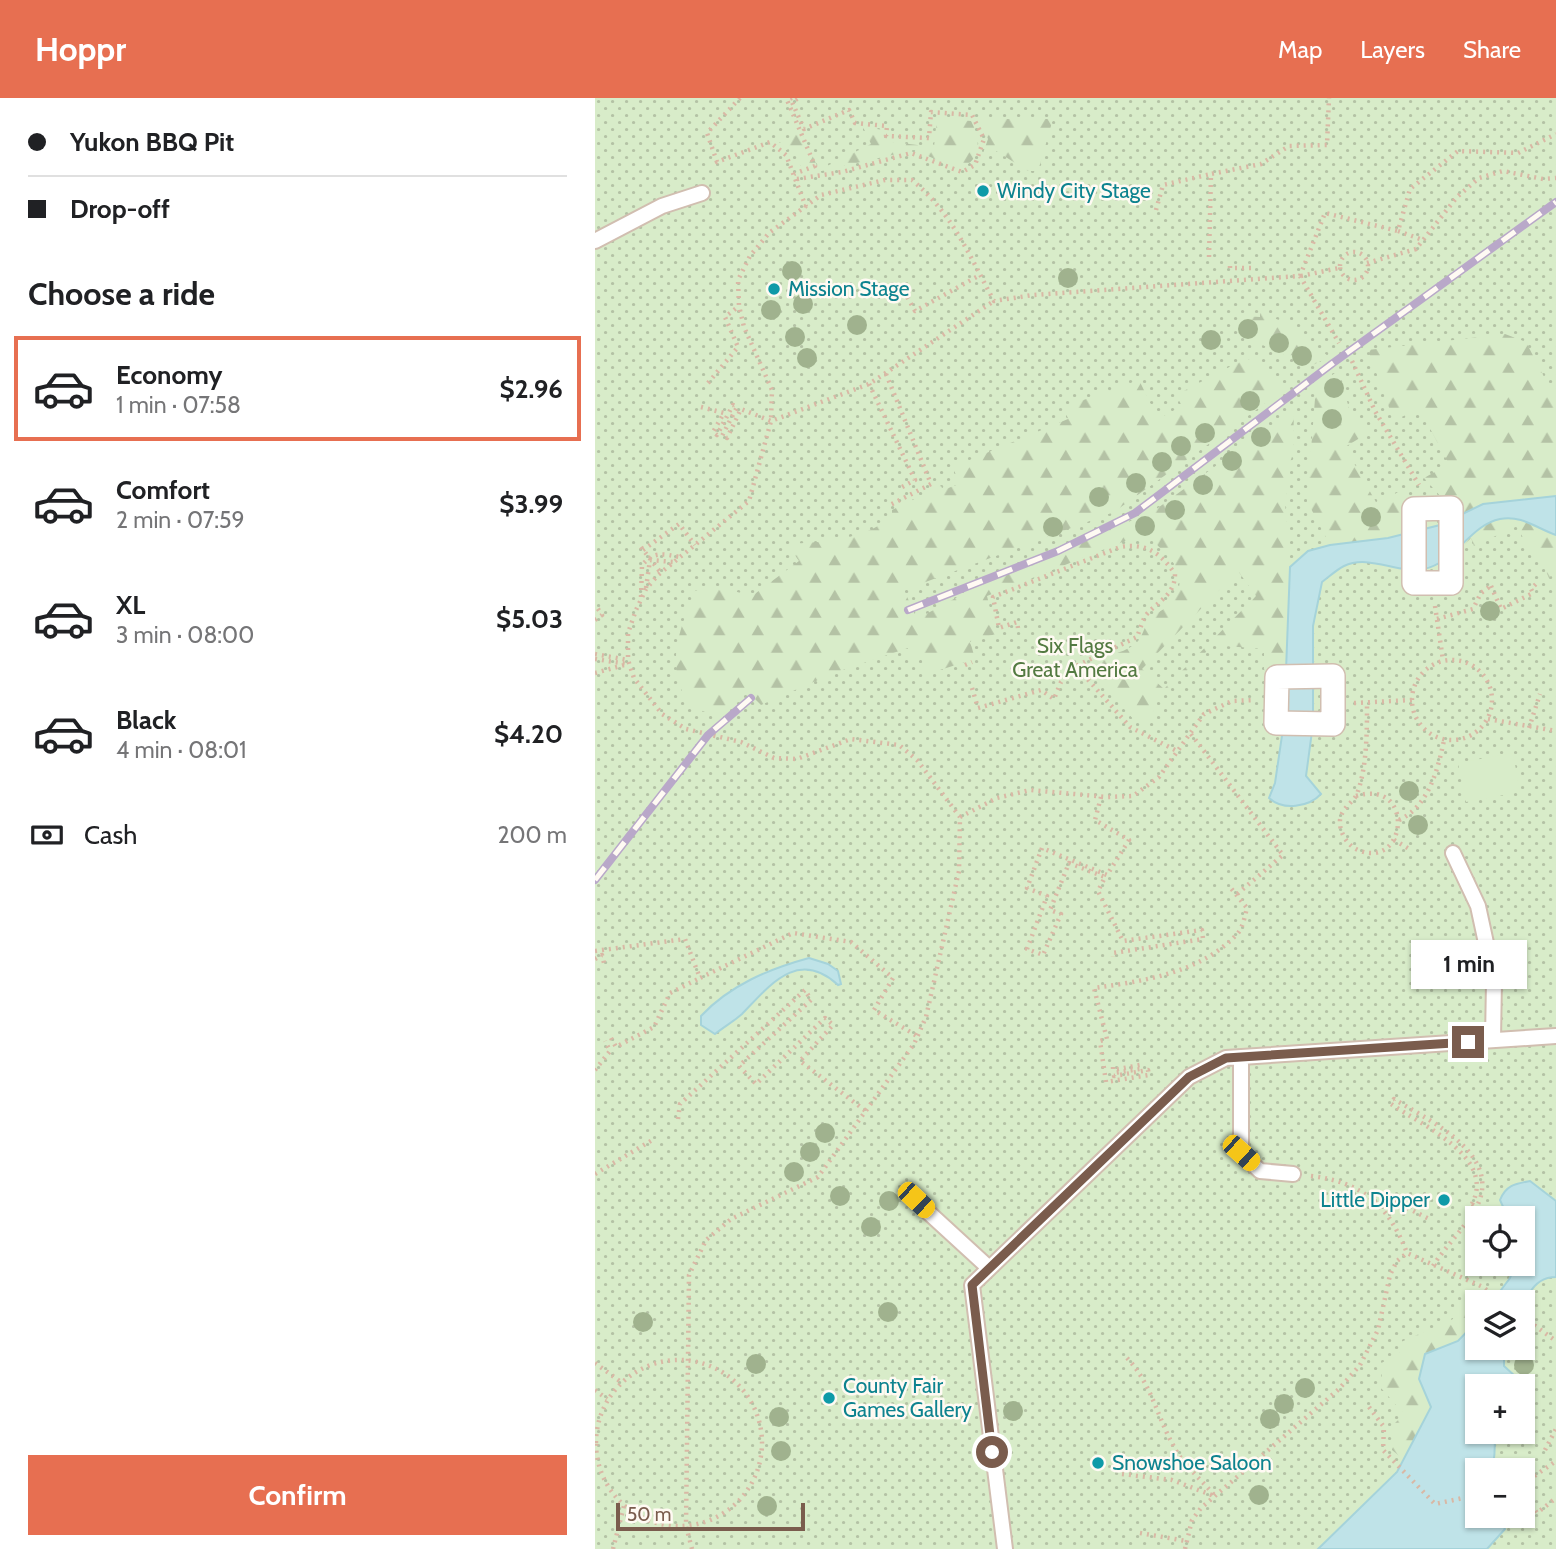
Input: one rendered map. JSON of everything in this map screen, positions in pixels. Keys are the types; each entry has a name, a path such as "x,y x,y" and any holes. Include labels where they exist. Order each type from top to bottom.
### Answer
{"street":[{"path":"1432,508 1451,508 1451,583 1414,583 1414,509 1432,508"},
{"path":"1333,676 1333,724 1276,723 1276,700 1277,677 1333,676"}],"lane":[{"path":"595,241 662,206 702,193"},
{"path":"1453,853 1478,906 1494,980 1493,1040"},
{"path":"1005,1549 972,1285 1189,1077 1226,1058 1556,1036"},
{"path":"1241,1057 1241,1153 1260,1171 1293,1174"},
{"path":"916,1200 989,1268"}],"path":[{"path":"740,98 707,133 717,162 770,142 786,155 806,207"},
{"path":"792,98 787,100 791,114 815,166 796,176"},
{"path":"796,176 842,172 911,153 962,172 975,165 984,139 972,115 931,112 929,138 886,136 887,126 855,124 849,110 804,130 792,102 799,98"},
{"path":"1156,210 1163,185 1261,164 1289,146 1327,145 1329,98"},
{"path":"1398,231 1410,189 1458,151 1518,153 1556,134"},
{"path":"1367,263 1416,249 1457,197 1479,178 1503,172 1543,179 1556,178"},
{"path":"1209,257 1211,174"},
{"path":"692,1549 686,1526 689,1275 706,1240 731,1219 818,1177 867,1112 918,1036 926,1017 959,871 960,817 917,760 899,745 851,739 797,759 774,758 741,742 686,729 656,708 634,678 628,662 628,633 646,589 661,573 749,501 771,421 772,390 744,327 739,306 738,280 750,256 769,233 821,195 885,180 912,180 936,200 954,225 994,301"},
{"path":"1300,276 1325,213 1423,240"},
{"path":"1354,251 1363,255 1367,263 1367,272 1356,280 1347,279 1339,268 1345,255 1354,251"},
{"path":"1230,266 1257,268"},
{"path":"701,407 724,413 713,432 717,435 733,405 737,407 722,436 727,438 740,409 771,421 869,384 994,301 1033,295 1300,276 1339,268"},
{"path":"904,291 915,311 980,275"},
{"path":"1300,276 1339,343"},
{"path":"708,383 738,347 725,317 739,306"},
{"path":"1352,361 1375,411 1432,508"},
{"path":"886,374 931,484 890,505"},
{"path":"869,384 915,480 902,487"},
{"path":"661,573 642,549 679,524 695,545"},
{"path":"972,688 978,708 1041,690 1054,699 1061,682 1076,666 1137,637 1145,617 1166,597 1175,583 1175,574 1150,548 1137,545 1120,547 993,597 999,628 1017,622 1018,628"},
{"path":"641,598 642,565 657,553 680,557"},
{"path":"649,558 674,562"},
{"path":"646,589 649,558"},
{"path":"1431,583 1443,660"},
{"path":"1437,619 1473,609 1481,593 1492,586 1501,609 1533,593 1531,589 1536,584"},
{"path":"595,609 602,615 595,620"},
{"path":"595,656 628,662"},
{"path":"1443,660 1457,660 1480,671 1492,694 1488,719 1469,737 1444,740 1420,726 1412,700 1420,675 1443,660"},
{"path":"595,673 628,662"},
{"path":"965,665 972,662"},
{"path":"1076,666 1131,727 1179,752"},
{"path":"1529,728 1540,694"},
{"path":"960,817 997,798 1030,790 1058,790 1101,797 1133,796 1159,778 1203,714 1232,701 1276,700"},
{"path":"1333,703 1367,704 1412,700"},
{"path":"1356,796 1375,794 1384,797 1397,811 1399,820 1394,840 1387,847 1369,852 1351,845 1344,838 1340,819 1343,810 1356,796 1367,733 1367,704"},
{"path":"1488,719 1556,731"},
{"path":"1191,734 1283,855 1236,895"},
{"path":"1399,820 1413,814 1422,802 1440,761 1444,740"},
{"path":"1101,797 1094,820 1129,840 1107,875 1042,848 1027,888 1047,896 1027,949 1043,955 1061,914 1050,910 1069,863 1105,877 1098,891 1122,941 1202,930 1203,939 1113,953 1113,957"},
{"path":"1394,840 1411,850"},
{"path":"1113,1067 1113,1070 1140,1065 1140,1069 1114,1073 1114,1076 1148,1070 1149,1075 1106,1082 1100,1041 1107,1039 1094,988 1152,979 1205,957 1240,932 1247,908 1230,887"},
{"path":"611,1038 615,1047 654,1027 670,993 793,933 851,942 893,978 874,1010 918,1036"},
{"path":"595,951 685,939 700,978"},
{"path":"595,959 602,956 605,967"},
{"path":"678,1119 680,1104 733,1059 805,990 811,1000 739,1066 755,1084 825,1018 833,1025 800,1061 867,1112"},
{"path":"595,1070 610,1051 605,1041"},
{"path":"1433,1266 1481,1197 1479,1167 1464,1146 1394,1099 1391,1104 1465,1154 1475,1172 1479,1192 1472,1204 1468,1202"},
{"path":"595,1174 654,1139"},
{"path":"1293,1174 1335,1181 1373,1198 1392,1200 1429,1219"},
{"path":"1373,1198 1397,1225 1407,1253 1487,1290"},
{"path":"1185,1549 1192,1520 1215,1496 1339,1389 1360,1365 1378,1330 1390,1275 1397,1261 1407,1253"},
{"path":"1535,1327 1556,1341"},
{"path":"1127,1358 1139,1370 1174,1447 1215,1496"},
{"path":"667,1359 689,1360 717,1368 739,1384 754,1406 762,1432 761,1459 751,1484 735,1505 712,1520 686,1526 664,1525 643,1518 624,1506 607,1485 596,1459 597,1420 607,1399 621,1382 642,1367 667,1359"},
{"path":"595,1363 621,1382"},
{"path":"595,1390 607,1399"},
{"path":"595,1406 602,1409"},
{"path":"1369,1407 1384,1427 1383,1450 1434,1504 1465,1498"},
{"path":"1545,1450 1556,1429"},
{"path":"1535,1476 1556,1461"},
{"path":"1122,1474 1172,1480 1215,1496"},
{"path":"1535,1510 1537,1513 1556,1498"},
{"path":"614,1549 624,1506"},
{"path":"1140,1533 1186,1541"}],"green space":[{"name":"Six Flags Great America","path":"595,98 1556,98 1556,1549 595,1549"},
{"path":"790,107 819,170 871,144 863,127 884,130 884,141 934,147 937,118 971,121 977,135 977,149 972,161 958,169 914,150 804,175 793,147 784,151 777,144 791,137"},
{"path":"980,119 1053,119 1038,171 1028,171 993,149 985,162 980,162 988,139"},
{"path":"1260,313 1290,324 1329,357 1309,367 1246,337 1241,316 1260,317"},
{"path":"1505,334 1526,342 1556,400 1556,570 1549,578 1539,556 1533,558 1517,526 1474,546 1471,538 1459,551 1451,508 1424,478 1449,464 1419,408 1394,421 1368,350"},
{"path":"1253,358 1288,387 1114,512 904,590 917,619 987,581 1039,562 1155,510 1294,409 1293,449 1285,503 1290,567 1286,677 1264,674 1264,649 1213,645 1164,694 1160,692 1150,705 1155,709 1147,720 1135,721 1086,666 1124,651 1137,642 1149,620 1174,599 1180,581 1175,566 1151,539 1130,539 987,596 996,634 970,641 975,659 927,674 920,655 912,657 908,648 834,673 761,705 745,689 716,716 689,706 677,676 676,662 679,635 695,591 711,585 752,596 799,561 787,544 842,539 880,525 892,517 892,510 941,486 943,490 959,484 953,467 1068,419 1064,407 1139,380 1158,419 1182,406 1176,395 1237,363","holes":["1238,571 1256,596 1164,689 1142,669"]},
{"path":"1338,371 1349,408 1368,433 1345,447 1377,504 1400,491 1414,509 1409,532 1388,538 1330,545 1307,501 1316,386"},
{"path":"1513,753 1520,792 1466,802 1458,763"},
{"path":"1455,1303 1465,1305 1465,1334 1458,1341 1425,1355 1419,1379 1431,1407 1404,1460 1392,1450 1392,1426 1404,1414 1381,1388 1382,1370 1378,1365 1404,1350 1401,1342 1453,1319"}],"water":[{"path":"1556,496 1556,535 1522,520 1500,519 1480,528 1445,559 1424,569 1354,563 1341,568 1322,582 1313,626 1313,724 1306,776 1321,794 1310,802 1296,806 1281,805 1269,798 1275,783 1284,722 1290,567 1308,551 1330,545 1388,538 1440,525 1483,504"},
{"path":"809,958 828,964 838,971 841,984 838,985 824,974 797,970 774,982 742,1014 715,1034 701,1025 701,1016 724,995 751,979"},
{"path":"1530,1181 1556,1201 1556,1277 1540,1281 1532,1290 1501,1290 1511,1276 1535,1276 1535,1206 1503,1206 1500,1200 1505,1191"},
{"path":"1465,1334 1465,1360 1504,1360 1504,1366 1513,1374 1465,1374 1465,1444 1495,1444 1494,1458 1465,1458 1465,1528 1505,1529 1487,1549 1318,1549 1397,1472 1431,1407 1419,1379 1425,1354 1458,1341"}],"railway":[{"path":"908,610 1058,551 1135,513 1333,363 1556,202"},
{"path":"595,880 708,735 751,698"}],"place":[{"name":"Windy City Stage","path":"983,191"},
{"name":"Mission Stage","path":"774,289"},
{"name":"Little Dipper","path":"1444,1200"},
{"name":"County Fair Games Gallery","path":"829,1398"},
{"name":"Snowshoe Saloon","path":"1098,1463"}],"route":[{"path":"992,1452 972,1285 1189,1077 1226,1058 1468,1042"}]}
